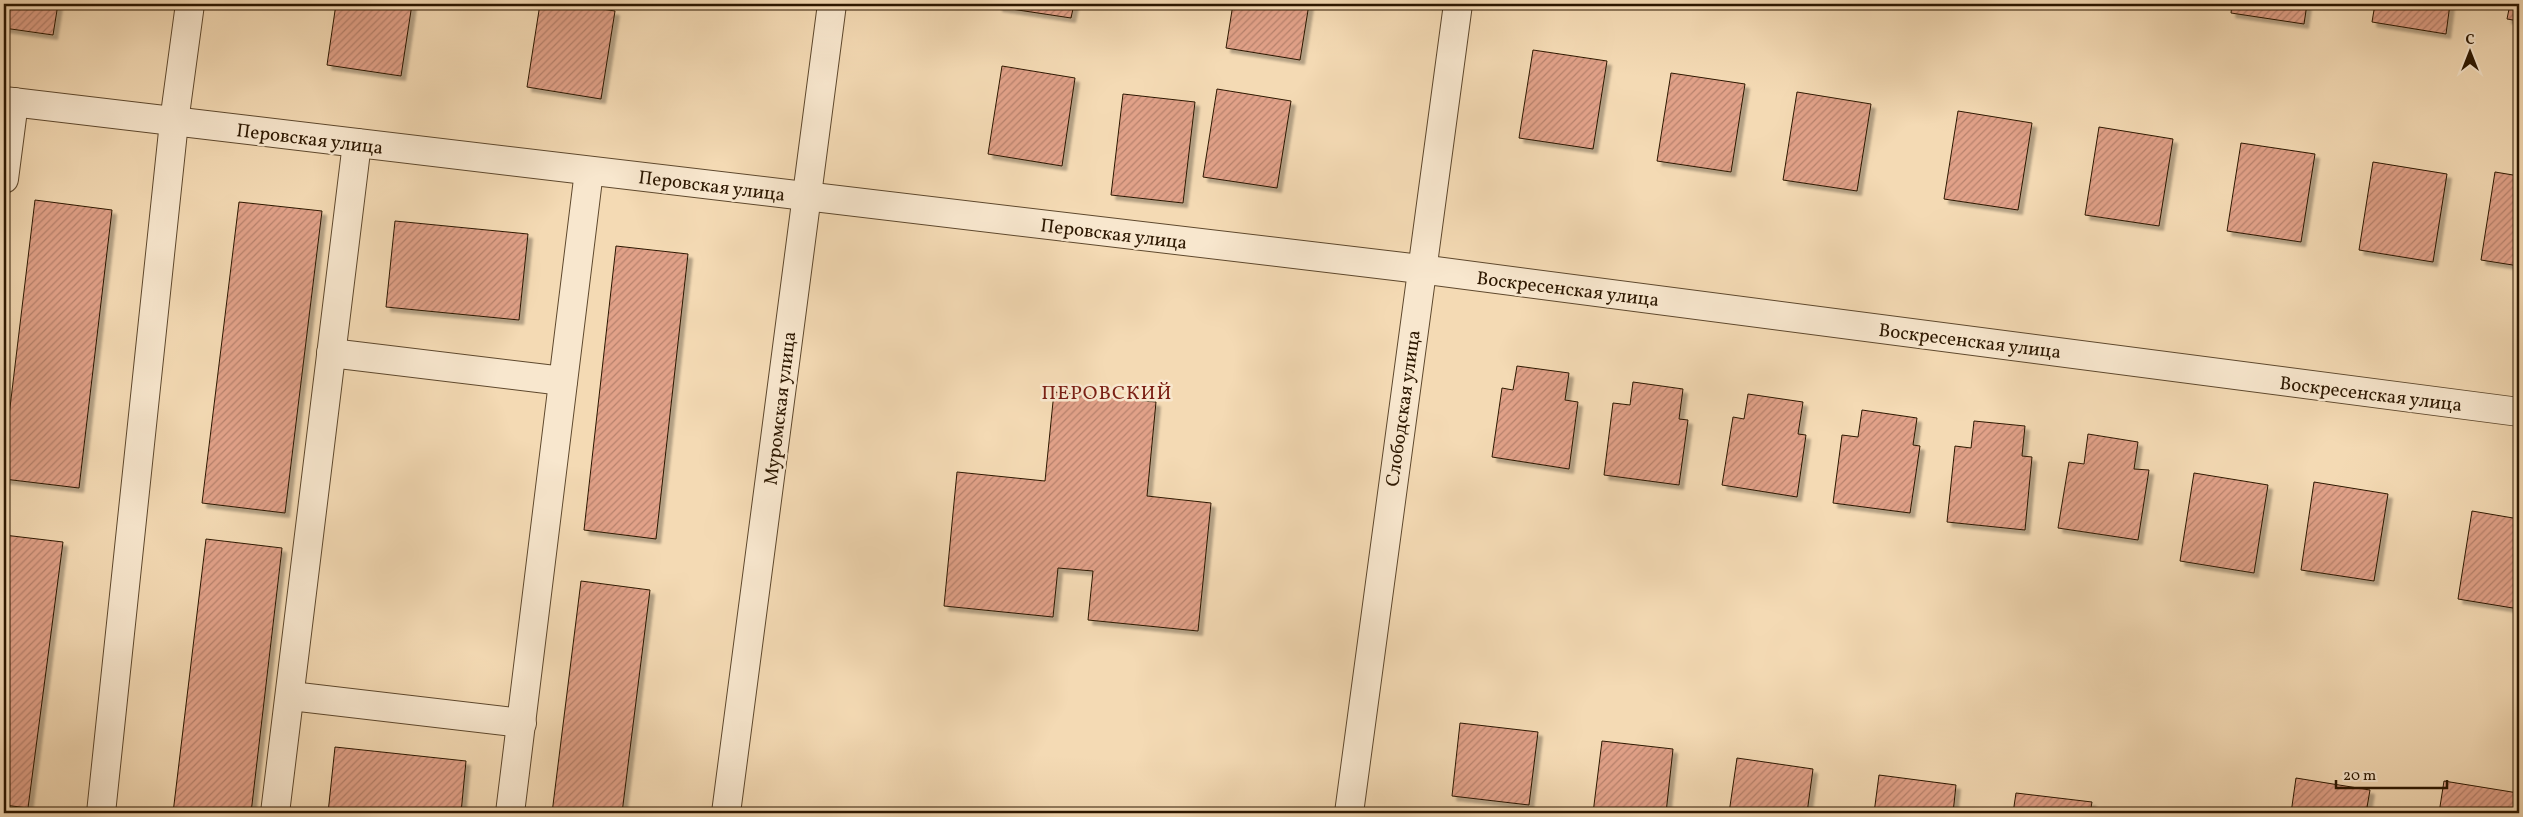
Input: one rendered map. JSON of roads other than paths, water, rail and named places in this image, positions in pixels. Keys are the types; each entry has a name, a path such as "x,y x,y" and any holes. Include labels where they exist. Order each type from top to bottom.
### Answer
{"street":[{"path":"101,813 174,122 190,4"},
{"name":"Муромская улица","path":"726,813 832,4"},
{"name":"Слободская улица","path":"1349,813 1420,269 1458,4"},
{"path":"4,179 9,102"},
{"name":"Перовская улица","path":"9,102 1420,269"},
{"path":"275,813 291,696 357,143"},
{"path":"510,813 589,170"},
{"name":"Воскресенская улица","path":"1420,269 2519,412"},
{"path":"331,353 563,381"},
{"path":"291,696 522,723"}],"district":[{"name":"ПЕРОВСКИЙ","path":"1107,392"}]}
